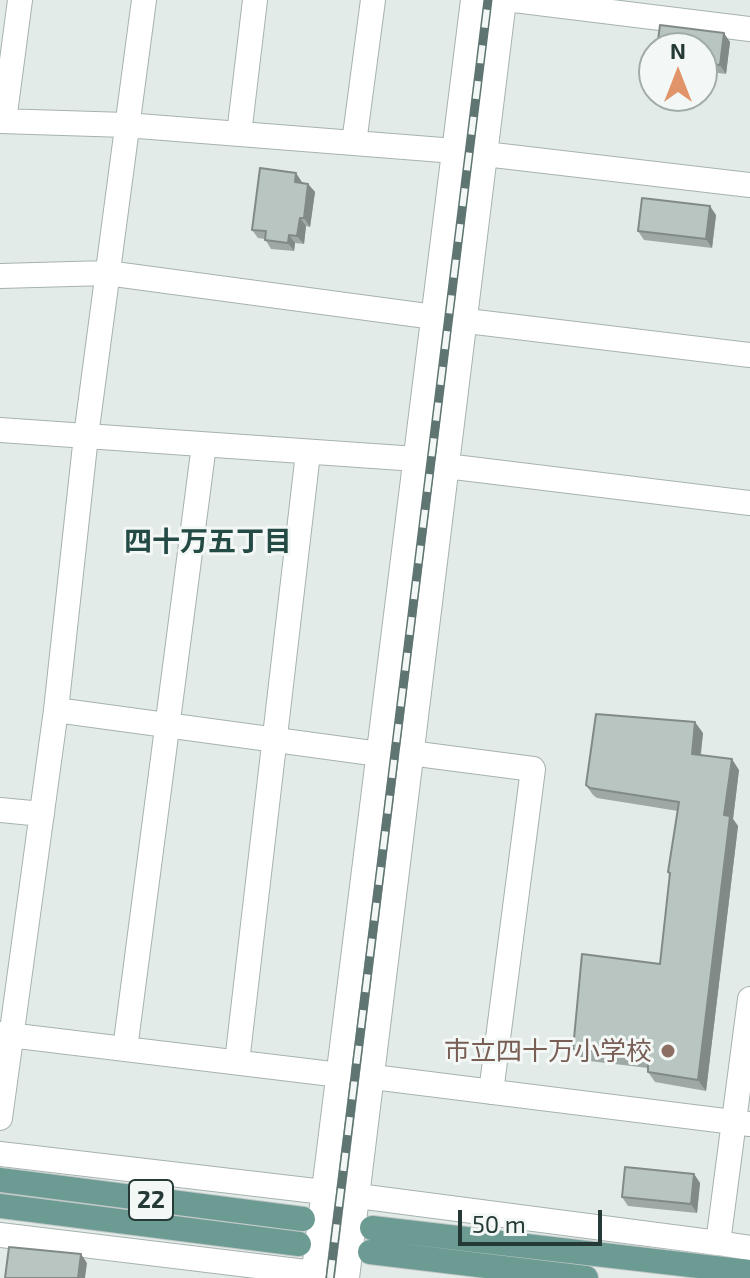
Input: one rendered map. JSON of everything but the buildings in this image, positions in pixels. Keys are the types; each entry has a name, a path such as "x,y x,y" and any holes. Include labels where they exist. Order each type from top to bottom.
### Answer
{"main road":[{"name":"22","path":"0,1180 303,1219"},
{"name":"22","path":"0,1206 299,1244"},
{"path":"372,1228 750,1272"},
{"path":"370,1252 586,1278"}],"street":[{"path":"20,0 2,121 126,125 455,151"},
{"path":"0,1118 6,1035 56,710 86,436 144,0"},
{"path":"239,134 255,0"},
{"path":"354,143 373,0"},
{"path":"0,1235 313,1276 473,0"},
{"path":"349,1278 410,753 504,0"},
{"path":"514,0 750,29"},
{"path":"485,154 750,185"},
{"path":"0,276 107,273 750,355"},
{"path":"0,430 416,459"},
{"path":"125,1049 204,445"},
{"path":"237,1062 308,453"},
{"path":"446,466 750,503"},
{"path":"56,710 379,754"},
{"path":"410,753 533,769 491,1092"},
{"path":"0,810 42,814"},
{"path":"718,1243 742,1123 750,999"},
{"path":"6,1035 340,1075"},
{"path":"373,1077 742,1123"},
{"path":"0,1154 324,1192"},
{"path":"358,1196 750,1248"}],"tunnel":[{"path":"299,1244 370,1252"}],"railway":[{"path":"330,1278 488,0"}],"place":[{"name":"市立四十万小学校","path":"668,1051"}],"district":[{"name":"四十万五丁目","path":"208,542"}]}
